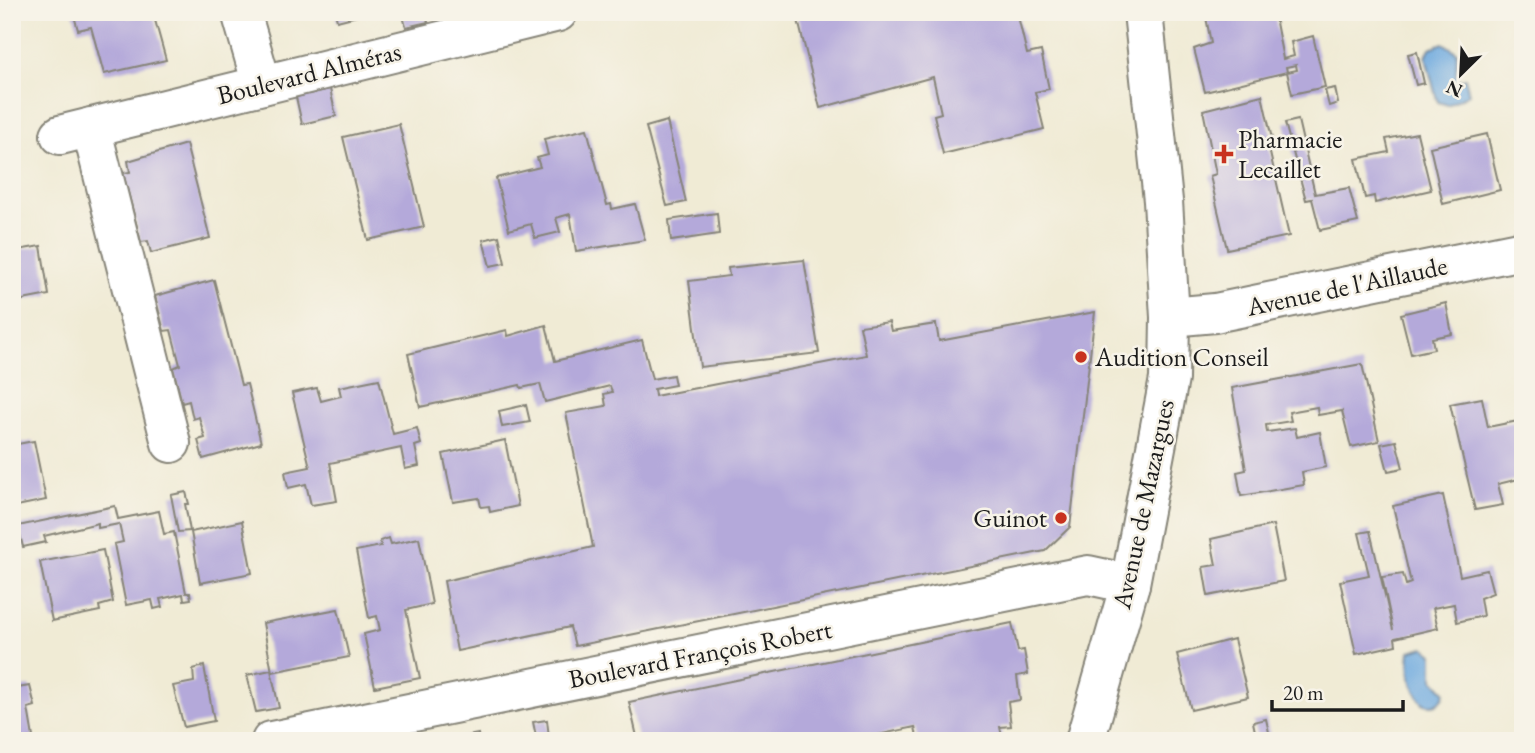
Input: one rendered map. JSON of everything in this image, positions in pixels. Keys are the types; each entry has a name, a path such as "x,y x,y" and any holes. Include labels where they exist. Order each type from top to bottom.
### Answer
{"street":[{"path":"242,12 262,85"},
{"name":"Boulevard Alméras","path":"171,443 75,131 558,12"},
{"name":"Avenue de Mazargues","path":"1085,741 1130,584 1169,379 1170,317 1163,201 1143,12"},
{"name":"Avenue de l'Aillaude","path":"1170,317 1215,313 1523,250"},
{"name":"Boulevard François Robert","path":"271,741 1088,575 1130,584"}],"water":[{"path":"1443,43 1457,52 1456,77 1460,80 1465,78 1469,94 1448,105 1438,102 1426,56 1430,48"},
{"path":"1424,647 1433,654 1433,679 1445,692 1440,702 1434,705 1423,703 1411,678 1410,651"}],"building":[{"path":"73,12 127,12 128,18 153,13 166,60 104,74 91,27 78,30"},
{"path":"335,12 369,12 369,13 337,21"},
{"path":"402,12 425,12 428,22 406,27"},
{"path":"796,12 967,12 968,15 1017,12 1027,54 1041,51 1049,89 1035,92 1044,129 943,154 934,115 941,113 933,77 820,108"},
{"path":"1205,12 1274,12 1283,59 1294,56 1291,42 1313,36 1325,87 1292,94 1287,72 1205,92 1194,49 1211,43","holes":["1296,65 1297,70 1287,72 1286,67"]},
{"path":"1417,52 1424,83 1416,85 1408,54"},
{"path":"1335,88 1338,103 1329,106 1325,90"},
{"path":"330,89 336,116 302,124 296,97"},
{"path":"1262,95 1272,139 1267,140 1289,236 1227,249 1210,176 1216,174 1203,110"},
{"path":"1298,120 1315,194 1349,188 1358,222 1320,230 1312,199 1306,200 1285,123"},
{"path":"667,121 686,202 667,206 646,127"},
{"path":"399,124 424,227 368,240 343,137"},
{"path":"587,129 607,205 611,204 612,209 635,204 645,240 576,251 570,214 556,218 560,232 535,238 531,224 509,230 496,178 540,167 537,158 548,155 544,139"},
{"path":"1417,133 1431,190 1375,203 1374,196 1365,198 1356,159 1389,152 1386,139"},
{"path":"1487,134 1500,190 1443,204 1430,147"},
{"path":"186,144 210,238 151,253 148,241 141,242 123,173 130,172 128,161"},
{"path":"717,213 719,234 671,241 669,220"},
{"path":"499,236 505,263 490,266 483,240"},
{"path":"41,246 49,295 12,302 12,251"},
{"path":"804,260 819,353 700,367 689,281 729,276 728,268"},
{"path":"214,280 241,385 247,384 261,443 203,459 198,440 205,438 199,417 193,419 189,401 182,403 173,368 180,365 171,330 164,331 155,296"},
{"path":"1446,303 1452,334 1432,338 1434,349 1411,354 1401,314"},
{"path":"1095,312 1070,527 1045,551 575,646 570,627 457,651 444,581 593,547 566,413 606,406 604,394 612,392 610,386 545,402 540,384 521,388 520,385 420,407 408,354 507,330 508,336 546,325 555,361 642,340 652,379 673,375 675,385 654,389 655,396 866,355 860,326 889,322 891,331 936,324 939,341"},
{"path":"1362,364 1379,441 1351,447 1342,411 1318,415 1317,407 1289,412 1291,421 1266,425 1267,432 1295,428 1297,437 1320,432 1326,467 1302,472 1304,485 1241,496 1237,472 1246,470 1232,388"},
{"path":"379,379 393,434 417,428 421,444 415,446 419,466 405,469 401,448 330,463 337,501 311,505 306,484 288,488 285,472 310,467 292,393 317,388 321,401 341,396 339,387"},
{"path":"1482,398 1488,427 1523,420 1523,478 1498,484 1503,505 1475,510 1450,404"},
{"path":"526,405 530,422 502,427 499,411"},
{"path":"505,440 518,506 490,512 489,506 481,507 479,498 453,502 443,454"},
{"path":"34,441 46,500 12,507 12,445"},
{"path":"1396,441 1403,468 1388,471 1381,444"},
{"path":"186,492 189,504 185,504 190,531 178,532 171,495"},
{"path":"1443,495 1460,576 1487,570 1493,593 1480,598 1483,616 1457,622 1454,604 1433,608 1438,628 1395,638 1396,645 1356,654 1340,581 1369,575 1359,533 1370,531 1393,630 1382,577 1403,574 1406,585 1411,583 1393,506"},
{"path":"115,506 118,519 159,511 164,534 174,532 186,593 190,593 191,599 184,600 183,594 160,599 162,607 154,609 152,600 126,605 114,544 123,542 119,524 98,528 98,523 44,536 46,542 23,547 18,526"},
{"path":"242,521 252,573 200,583 191,532"},
{"path":"1273,525 1284,581 1208,596 1203,567 1216,565 1211,539"},
{"path":"389,538 391,544 419,538 432,604 406,610 420,678 375,687 364,634 380,630 377,616 369,618 356,551 381,546 380,541"},
{"path":"103,550 113,602 99,606 100,611 52,621 40,562"},
{"path":"338,609 349,657 272,672 263,623"},
{"path":"1012,623 1018,651 1024,650 1028,674 1017,676 1020,700 1008,702 1011,726 1000,727 1003,741 918,741 915,727 850,741 638,741 629,702"},
{"path":"1234,639 1248,697 1191,710 1177,654"},
{"path":"204,666 214,721 184,727 173,686 194,682 193,669"},
{"path":"271,670 279,708 256,712 247,675"},
{"path":"15,676 17,688 30,686 35,706 28,708 33,737 12,741"},
{"path":"1266,719 1271,741 1257,741 1253,722"},
{"path":"547,720 549,737 537,741 533,722"},
{"path":"478,734 479,741 448,740"}],"place":[{"name":"Pharmacie Lecaillet","path":"1224,154"},
{"name":"Audition Conseil","path":"1081,357"},
{"name":"Guinot","path":"1061,518"}]}
